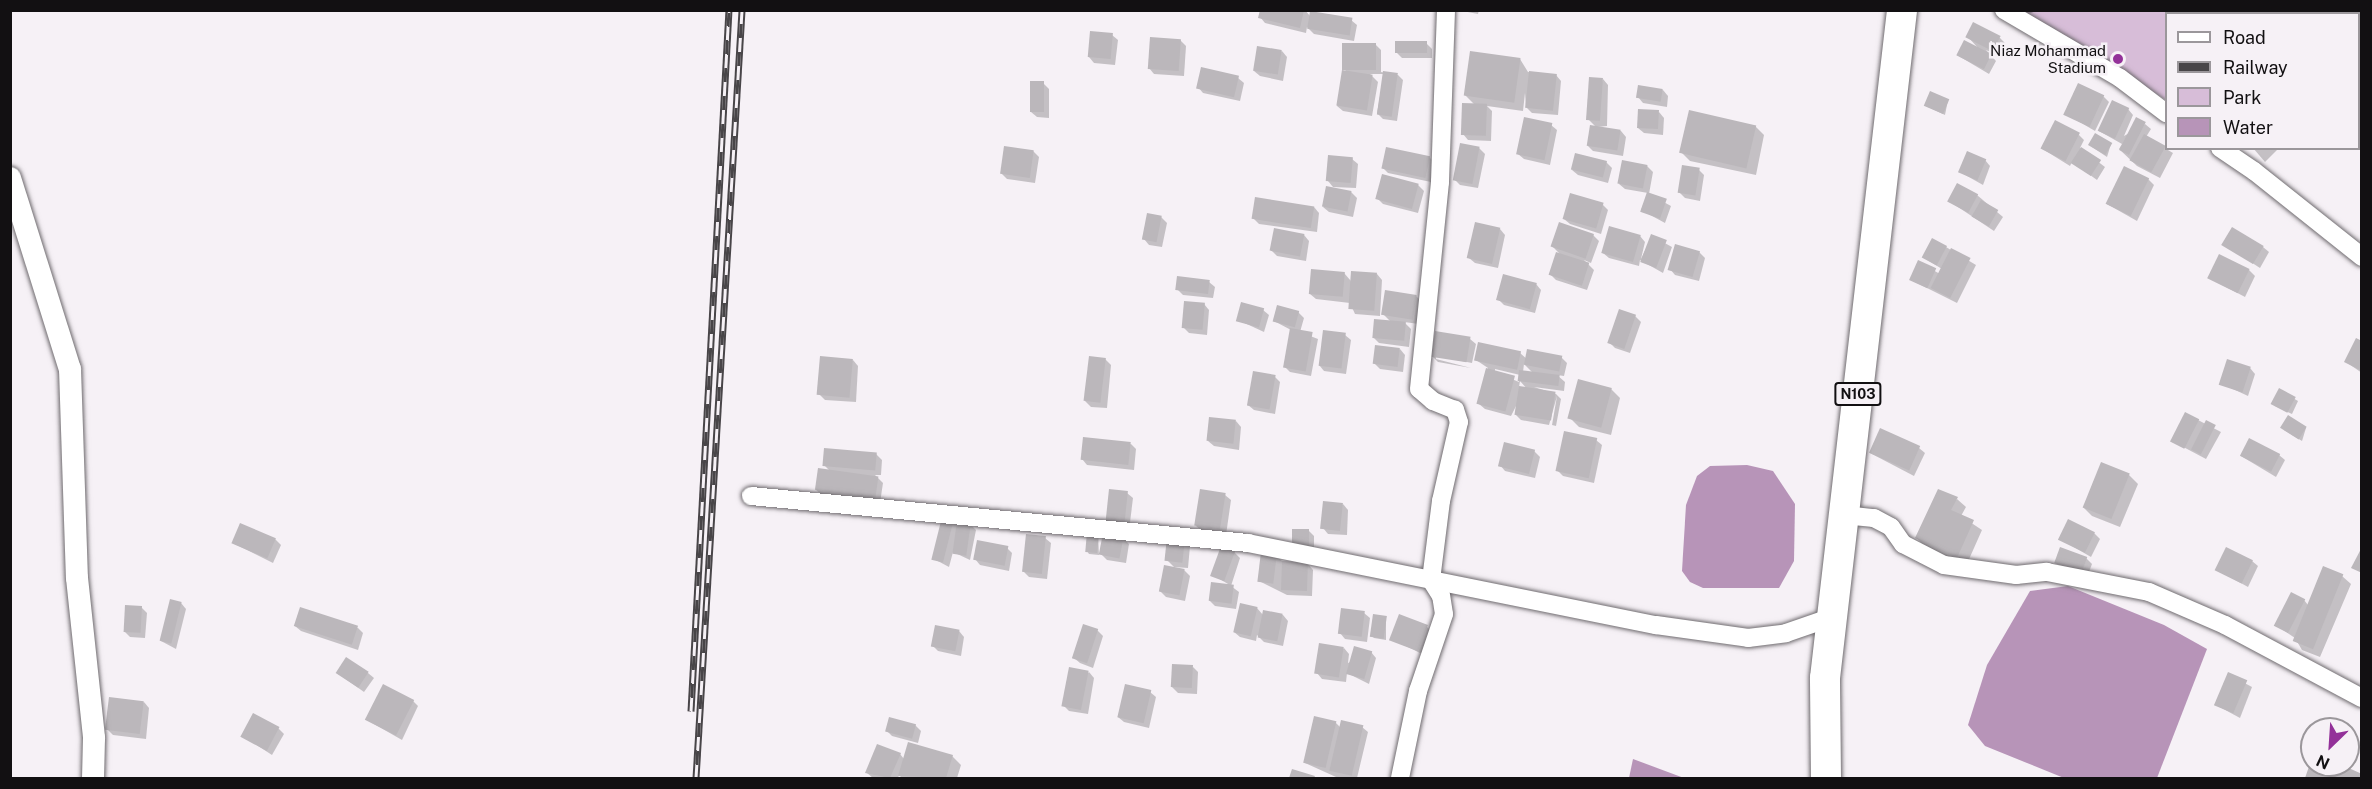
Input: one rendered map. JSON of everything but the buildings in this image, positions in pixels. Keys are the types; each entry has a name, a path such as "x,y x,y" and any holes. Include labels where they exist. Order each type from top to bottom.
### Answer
{"highway":[{"name":"N103","path":"1832,777 1825,678 1902,10"}],"street":[{"path":"1401,778 1418,691 1444,614 1441,596 1431,580 1441,501 1459,422 1455,410 1433,401 1419,388 1440,182 1446,10"},
{"path":"2004,10 2120,78 2165,112"},
{"path":"2223,150 2254,171 2361,257"},
{"path":"10,177 70,369 77,578 94,738 93,778"},
{"path":"752,496 1237,542 1656,625 1748,638 1786,633 1832,617"},
{"path":"1844,515 1874,518 1891,526 1903,544 1944,565 2016,575 2047,572 2149,592 2225,625 2361,698"}],"green space":[{"path":"2013,11 2316,11 2165,12 2165,99 2089,51"}],"water":[{"path":"1747,465 1773,471 1795,504 1794,561 1779,588 1703,588 1690,582 1682,571 1686,505 1697,476 1710,466"},
{"path":"2068,586 2164,625 2207,649 2157,778 2064,778 1985,746 1968,725 1987,665 2030,591"},
{"path":"1633,759 1684,778 1629,778"}],"railway":[{"path":"691,711 729,10"},
{"path":"696,778 742,10"}],"place":[{"name":"Niaz Mohammad Stadium","path":"2118,59"}]}
